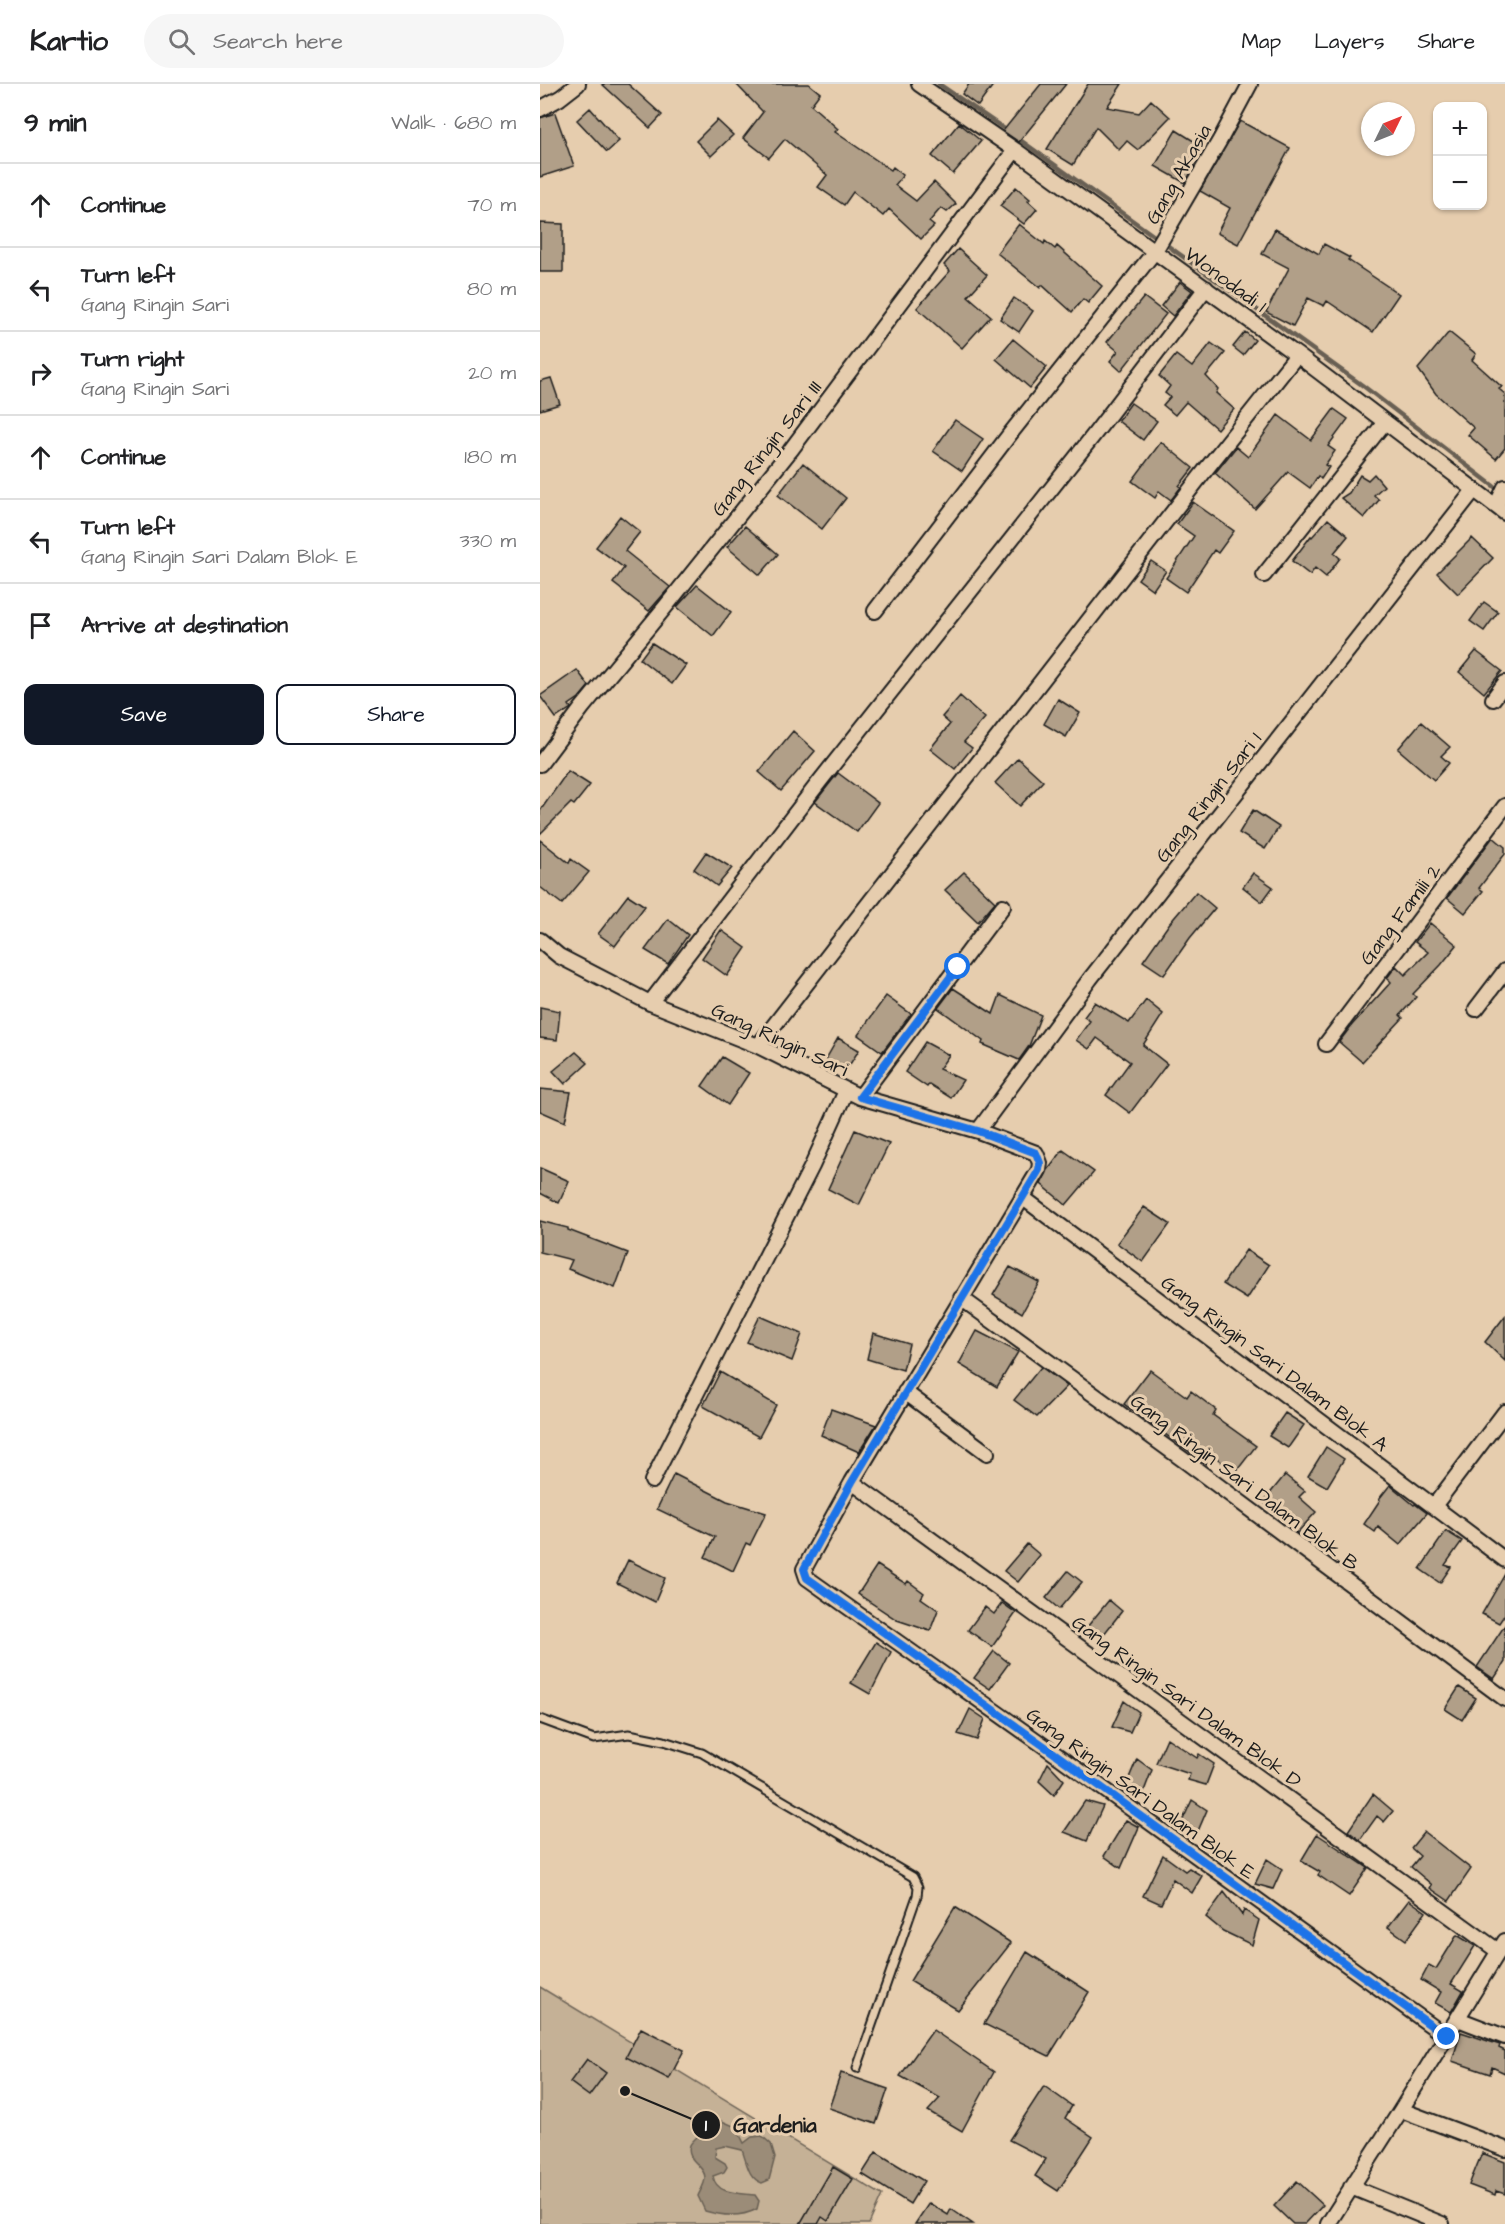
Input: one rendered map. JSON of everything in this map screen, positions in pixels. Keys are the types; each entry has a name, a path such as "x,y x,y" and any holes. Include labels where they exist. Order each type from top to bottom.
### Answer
{"street":[{"path":"540,109 560,98 578,84"},
{"name":"Gang Akasia","path":"875,611 1037,399 1155,251 1221,140 1250,84"},
{"name":"Wonodadi 1","path":"926,85 1297,355 1474,490 1502,499"},
{"name":"Gang Ringin Sari III","path":"540,764 582,708 790,451 1015,150"},
{"path":"653,999 820,781 1086,446 1206,288"},
{"path":"758,1046 1297,355"},
{"path":"1264,575 1385,422"},
{"name":"Gang Ringin Sari 1","path":"978,1131 1090,979 1474,490"},
{"path":"1493,699 1505,682"},
{"name":"Gang Famili 2","path":"1326,1044 1505,806"},
{"path":"864,1091 1003,906"},
{"name":"Gang Ringin Sari","path":"540,940 559,956 758,1046 846,1091 864,1091 1036,1153 1040,1163 1039,1170 1022,1197"},
{"path":"1476,1010 1505,971"},
{"path":"652,1481 812,1166 846,1091"},
{"path":"852,1482 1022,1197"},
{"name":"Gang Ringin Sari Dalam Blok A","path":"1022,1197 1505,1560"},
{"name":"Gang Ringin Sari Dalam Blok B","path":"961,1298 1505,1699"},
{"path":"905,1392 987,1453"},
{"path":"1434,1506 1505,1412"},
{"name":"Gang Ringin Sari Dalam Blok E","path":"852,1482 804,1569 811,1582 1047,1748 1447,2037"},
{"name":"Gang Ringin Sari Dalam Blok D","path":"852,1482 1502,1946"},
{"path":"1328,2224 1502,1946"},
{"path":"1458,2019 1505,2037"},
{"path":"1401,2110 1505,2149"},
{"path":"1351,2187 1442,2224"}],"lane":[{"path":"540,1719 594,1739 629,1734 664,1741 702,1753 913,1877 918,1887 917,1896 857,2068"}],"shaded area":[{"path":"540,1987 882,2195 869,2224 540,2224"},
{"path":"722,2121 736,2127 744,2143 752,2137 762,2136 771,2144 775,2157 769,2180 762,2183 751,2174 742,2150 725,2146 716,2148 715,2157 727,2167 724,2172 713,2176 719,2187 730,2192 755,2195 759,2201 757,2209 744,2214 724,2215 705,2211 698,2196 705,2178 702,2170 690,2155 690,2145 710,2124"}],"building":[{"path":"602,84 628,84 662,115 650,128"},
{"path":"736,84 809,84 820,93 811,105 838,129 835,132 891,170 893,167 903,175 895,185 916,201 934,182 956,204 947,212 941,208 929,222 934,226 921,239 889,209 883,216 853,192 844,205 818,187 827,175 785,139 769,158 743,138 763,112"},
{"path":"969,84 994,84 978,106 962,94"},
{"path":"1041,84 1066,84 1019,142 1003,131"},
{"path":"1088,84 1122,84 1107,107 1139,113 1151,100 1170,117 1138,150 1127,141 1119,150 1096,127 1073,165 1047,149"},
{"path":"590,108 619,141 607,152 577,120"},
{"path":"555,113 574,166 540,177 540,118"},
{"path":"717,120 733,135 711,156 696,141"},
{"path":"1240,121 1290,148 1238,244 1217,233 1230,208 1200,191"},
{"path":"959,123 981,141 953,174 932,156"},
{"path":"1176,130 1205,148 1185,183 1155,166"},
{"path":"1016,187 1030,199 1028,201 1037,209 1024,224 1000,206"},
{"path":"540,223 563,224 563,272 540,272"},
{"path":"1019,224 1044,244 1045,241 1055,249 1057,246 1102,286 1088,303 1083,299 1072,312 1042,285 1040,288 997,253"},
{"path":"1275,229 1319,254 1324,244 1350,258 1348,260 1399,294 1373,332 1327,301 1324,306 1308,298 1293,326 1266,312 1289,268 1262,254"},
{"path":"958,249 987,275 968,296 991,316 962,348 917,308 950,271 944,265"},
{"path":"1180,282 1192,291 1173,316 1161,306"},
{"path":"1144,297 1166,314 1121,371 1110,361 1118,351 1107,342"},
{"path":"1014,298 1033,311 1019,332 1000,319"},
{"path":"1245,332 1255,340 1243,355 1233,347"},
{"path":"1449,332 1476,354 1472,360 1502,387 1499,389 1505,394 1505,448 1496,459 1468,435 1474,428 1436,394 1418,369"},
{"path":"1013,339 1047,367 1030,388 996,359"},
{"path":"1211,343 1225,353 1206,376 1218,389 1216,393 1234,409 1217,429 1186,402 1175,415 1163,405 1170,397 1165,393 1170,386 1159,376 1176,355 1192,367"},
{"path":"551,378 560,404 540,410 540,381"},
{"path":"1131,403 1157,421 1143,440 1118,421"},
{"path":"1334,409 1348,419 1328,446 1335,451 1325,465 1329,467 1321,479 1318,476 1310,488 1288,472 1255,509 1215,473 1236,447 1248,457 1278,415 1311,440"},
{"path":"955,420 983,439 962,471 933,451"},
{"path":"1161,442 1193,468 1171,500 1159,491 1155,498 1132,481"},
{"path":"803,463 846,498 822,529 778,495"},
{"path":"1374,474 1384,486 1374,495 1379,500 1364,518 1341,498 1349,493 1360,475 1368,480"},
{"path":"1193,502 1234,531 1218,553 1214,550 1186,592 1166,578 1194,536 1177,524"},
{"path":"620,516 640,532 625,551 670,587 649,611 613,583 624,568 596,547"},
{"path":"1328,519 1348,536 1334,553 1340,558 1326,577 1315,568 1310,575 1292,561 1311,536"},
{"path":"745,526 778,554 760,575 727,547"},
{"path":"1472,538 1493,558 1458,594 1437,573"},
{"path":"1151,561 1166,571 1153,590 1138,579"},
{"path":"697,585 731,612 713,636 677,607"},
{"path":"1484,602 1498,612 1484,631 1470,621"},
{"path":"652,643 686,665 672,684 640,659"},
{"path":"1476,651 1502,671 1484,693 1459,672"},
{"path":"577,670 589,686 579,698 569,705 571,708 556,718 540,696"},
{"path":"960,696 985,718 964,742 972,748 955,769 930,749 950,724 942,717"},
{"path":"1058,699 1080,713 1066,737 1044,724"},
{"path":"1421,722 1450,747 1441,756 1449,763 1434,780 1398,749"},
{"path":"793,731 815,751 781,791 759,772"},
{"path":"1018,758 1043,781 1020,806 995,783"},
{"path":"568,771 590,785 574,805 571,803 540,834 540,811"},
{"path":"838,773 878,803 857,832 815,802"},
{"path":"1253,810 1279,827 1265,849 1239,833"},
{"path":"1493,837 1505,847 1505,854 1479,888 1483,891 1465,913 1447,898"},
{"path":"540,840 569,863 571,859 589,872 562,904 540,887"},
{"path":"706,852 732,868 717,886 694,869"},
{"path":"964,872 995,902 978,922 945,890"},
{"path":"1253,873 1273,887 1262,902 1243,887"},
{"path":"1196,892 1215,908 1164,975 1143,961 1169,924"},
{"path":"628,895 645,906 615,946 598,934"},
{"path":"668,919 688,935 668,964 645,950"},
{"path":"1430,923 1457,945 1413,994 1416,997 1400,1015 1403,1018 1362,1062 1339,1042 1391,982 1387,978 1396,966 1405,975 1428,952 1415,942"},
{"path":"721,930 746,948 727,976 702,958"},
{"path":"953,988 993,1014 1000,995 1041,1015 1029,1046 1019,1060 982,1044 983,1041 938,1008"},
{"path":"886,996 911,1014 882,1052 858,1035"},
{"path":"1146,1000 1163,1014 1143,1045 1167,1064 1130,1113 1106,1095 1130,1062 1097,1038 1089,1049 1076,1040 1090,1021 1084,1017 1095,1002 1129,1023"},
{"path":"540,1007 560,1011 557,1040 540,1038"},
{"path":"838,1038 859,1050 845,1072 826,1059"},
{"path":"925,1042 949,1055 939,1069 963,1080 951,1098 929,1084 927,1087 905,1072"},
{"path":"576,1052 588,1063 565,1084 553,1071"},
{"path":"722,1057 749,1073 728,1105 702,1086"},
{"path":"540,1089 571,1092 565,1122 540,1111"},
{"path":"855,1130 889,1144 859,1205 828,1189"},
{"path":"1063,1150 1094,1172 1066,1205 1041,1184"},
{"path":"540,1168 569,1181 559,1203 540,1193"},
{"path":"1144,1207 1170,1224 1143,1262 1117,1243"},
{"path":"540,1221 568,1228 568,1230 628,1253 615,1288 568,1269 572,1260 540,1252"},
{"path":"1246,1250 1269,1265 1247,1299 1223,1284"},
{"path":"1010,1267 1039,1282 1022,1313 993,1295"},
{"path":"760,1316 802,1334 792,1361 747,1342"},
{"path":"1505,1316 1505,1361 1485,1342"},
{"path":"977,1331 1018,1352 997,1387 959,1364"},
{"path":"873,1333 909,1344 903,1370 867,1359"},
{"path":"1041,1367 1067,1386 1037,1417 1014,1400"},
{"path":"1150,1370 1187,1397 1191,1391 1216,1410 1213,1415 1256,1446 1235,1473 1213,1455 1206,1464 1124,1404"},
{"path":"720,1372 776,1405 759,1437 703,1406"},
{"path":"831,1409 876,1425 859,1452 821,1435"},
{"path":"1285,1413 1304,1425 1288,1448 1269,1436"},
{"path":"1326,1447 1344,1459 1327,1487 1308,1476"},
{"path":"674,1474 727,1501 766,1513 750,1545 746,1543 733,1571 705,1557 715,1537 657,1509"},
{"path":"1285,1475 1305,1491 1299,1497 1316,1512 1297,1533 1286,1525 1288,1522 1263,1502"},
{"path":"1390,1485 1427,1513 1400,1545 1378,1527 1375,1532 1364,1524"},
{"path":"1446,1531 1462,1541 1445,1565 1451,1567 1440,1583 1420,1569"},
{"path":"1027,1544 1040,1555 1018,1582 1004,1571"},
{"path":"628,1560 665,1578 655,1602 617,1583"},
{"path":"877,1565 906,1584 908,1581 924,1593 921,1598 938,1610 930,1631 897,1620 858,1594"},
{"path":"1068,1571 1082,1582 1059,1609 1046,1598"},
{"path":"1505,1574 1505,1614 1499,1623 1482,1614"},
{"path":"1109,1600 1122,1611 1100,1639 1087,1627"},
{"path":"1002,1603 1016,1613 992,1647 968,1630 985,1607 994,1614"},
{"path":"1505,1625 1505,1662 1494,1679 1477,1667"},
{"path":"876,1642 891,1652 870,1694 851,1683"},
{"path":"994,1651 1009,1663 990,1689 974,1678"},
{"path":"1459,1687 1476,1698 1462,1720 1445,1709"},
{"path":"1124,1701 1139,1712 1130,1732 1112,1727"},
{"path":"970,1709 985,1719 977,1740 958,1734"},
{"path":"1167,1738 1197,1758 1199,1754 1214,1764 1206,1785 1188,1780 1190,1774 1156,1763"},
{"path":"1137,1759 1152,1770 1144,1791 1126,1785"},
{"path":"1048,1763 1064,1780 1054,1795 1039,1781"},
{"path":"1373,1794 1393,1811 1384,1822 1377,1816 1360,1840 1348,1831"},
{"path":"1192,1800 1207,1810 1198,1831 1180,1826"},
{"path":"1085,1801 1103,1806 1087,1841 1064,1832"},
{"path":"1126,1820 1139,1827 1121,1868 1104,1856"},
{"path":"1424,1832 1471,1869 1449,1901 1430,1888 1432,1885 1411,1867 1420,1856 1411,1848"},
{"path":"1317,1834 1368,1868 1349,1896 1318,1875 1320,1872 1301,1861"},
{"path":"1163,1855 1185,1871 1189,1868 1202,1876 1192,1893 1173,1879 1161,1904 1143,1896"},
{"path":"1267,1859 1282,1869 1273,1889 1255,1884"},
{"path":"1224,1892 1242,1915 1244,1910 1259,1920 1252,1945 1223,1931 1206,1917"},
{"path":"1409,1900 1426,1912 1406,1940 1388,1927"},
{"path":"955,1907 1011,1943 958,2010 910,1981"},
{"path":"1457,1935 1475,1946 1451,1984 1463,1991 1451,2012 1435,2003 1441,1992 1421,1980 1429,1965 1436,1969"},
{"path":"1027,1952 1089,1992 1049,2056 984,2024"},
{"path":"641,2028 684,2050 669,2079 626,2057"},
{"path":"933,2030 994,2072 962,2131 928,2111 940,2098 900,2076"},
{"path":"1461,2032 1500,2045 1499,2048 1505,2051 1505,2073 1492,2067 1490,2074 1452,2061"},
{"path":"587,2059 606,2073 589,2096 570,2082"},
{"path":"841,2073 888,2089 876,2124 829,2108"},
{"path":"1044,2086 1072,2106 1065,2118 1093,2137 1058,2191 1035,2176 1046,2159 1009,2140"},
{"path":"876,2152 924,2181 910,2204 862,2174"},
{"path":"1482,2153 1505,2162 1505,2194 1496,2191 1495,2195 1469,2185"},
{"path":"833,2167 853,2179 828,2221 822,2217 818,2224 800,2224"},
{"path":"1297,2181 1323,2205 1305,2224 1293,2224 1274,2206"},
{"path":"929,2203 948,2215 951,2209 973,2224 915,2224"}],"waterway":[{"path":"939,84 1009,132"},
{"path":"1016,137 1362,385 1500,491"}],"place":[{"name":"Gardenia","path":"625,2091"}],"route":[{"path":"958,967 860,1097 978,1131 1036,1153 1040,1163 1039,1170 852,1482 804,1569 807,1578 1447,2037"}]}
